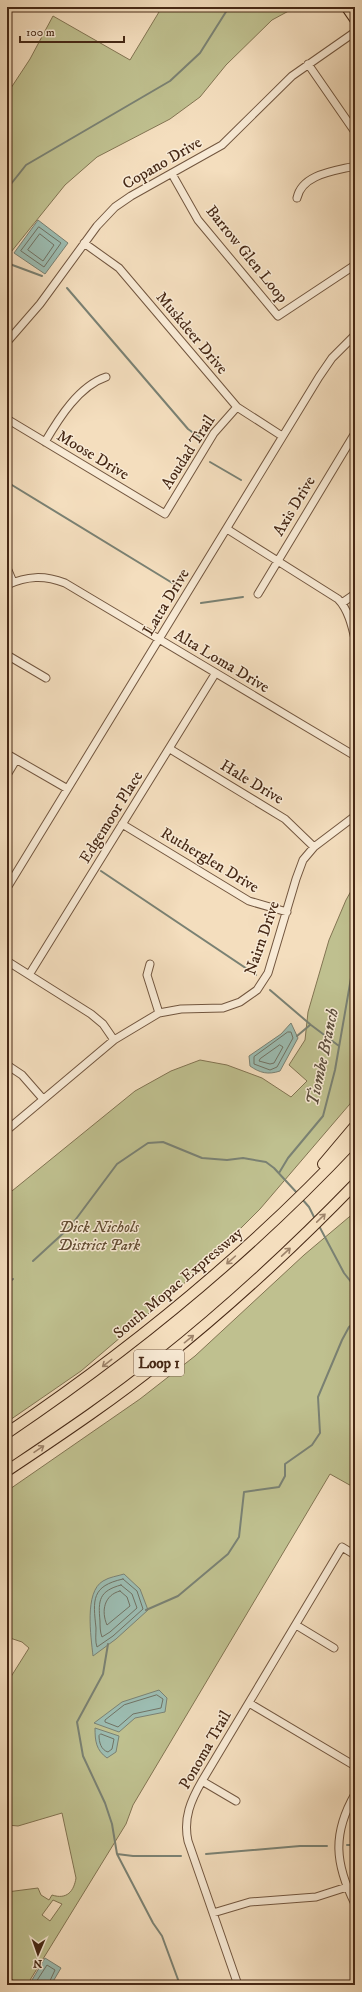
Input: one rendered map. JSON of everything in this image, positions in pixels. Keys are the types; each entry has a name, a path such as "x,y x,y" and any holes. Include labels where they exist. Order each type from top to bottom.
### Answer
{"highway":[{"path":"322,1169 355,1126"},
{"name":"South Mopac Expressway","path":"7,1433 90,1376 190,1296 280,1214 312,1183 322,1169 355,1140"},
{"name":"Loop 1","path":"7,1471 91,1413 159,1363 210,1321 299,1240 355,1184"}],"main road":[{"path":"346,7 355,20"}],"street":[{"name":"Copano Drive","path":"7,342 40,304 84,243 106,216 123,201 172,174 228,140 284,83 308,64 355,32"},
{"path":"308,64 355,132"},
{"path":"297,198 301,187 312,179 355,166"},
{"name":"Barrow Glen Loop","path":"172,174 198,220 278,316 355,265"},
{"name":"Muskdeer Drive","path":"84,243 119,268 237,408 282,436"},
{"name":"Latta Drive","path":"7,888 66,788 159,639 282,436 332,358 355,335"},
{"path":"45,442 64,413 90,385 106,377"},
{"name":"Aoudad Trail","path":"165,514 214,432 237,408"},
{"name":"Moose Drive","path":"7,418 165,514"},
{"name":"Axis Drive","path":"258,594 277,560 355,433"},
{"path":"226,529 335,597 342,603 350,620 355,639"},
{"path":"7,568 10,584"},
{"name":"Alta Loma Drive","path":"10,584 22,579 40,577 65,582 216,674 355,756"},
{"path":"342,603 355,594"},
{"path":"7,655 46,678"},
{"name":"Edgemoor Place","path":"29,975 216,674"},
{"name":"Hale Drive","path":"170,749 285,819 297,828 314,847"},
{"path":"7,754 66,788"},
{"path":"7,775 16,760"},
{"name":"Nairn Drive","path":"7,1130 114,1040 159,1012 181,1009 223,1008 240,1002 257,990 268,973 303,860 314,847 355,816"},
{"name":"Rutherglen Drive","path":"122,824 250,901 287,912"},
{"path":"7,961 91,1014 103,1024 114,1040"},
{"path":"150,964 147,974 159,1012"},
{"path":"7,1065 22,1075 43,1099"},
{"name":"Ponoma Trail","path":"238,1985 186,1834 186,1820 190,1804 202,1781 342,1547 355,1555"},
{"path":"296,1625 334,1648"},
{"path":"249,1703 355,1766"},
{"path":"202,1781 236,1801"},
{"path":"355,1794 344,1815 339,1835 339,1862 347,1887 355,1904"},
{"path":"213,1913 250,1902 316,1897 347,1887"}],"green space":[{"path":"162,7 296,7 272,20 226,65 200,97 170,119 97,157 65,185 7,257 7,94 30,59 53,16 130,60"},
{"name":"Dick Nichols District Park","path":"355,884 355,1098 260,1209 195,1274 81,1371 7,1422 7,1195 135,1091 171,1071 200,1060 227,1065 262,1078 291,1097 307,1081 289,1065 305,1040 308,1012 329,940 346,900"},
{"path":"355,1212 355,1488 330,1474 133,1805 126,1824 27,1985 19,1985 7,1975 7,1892 38,1888 41,1895 49,1900 52,1895 62,1896 69,1893 74,1887 76,1878 62,1813 18,1826 7,1825 7,1683 29,1648 22,1642 7,1637 7,1491 140,1399 195,1356 304,1255","holes":["53,1900 62,1904 50,1921 42,1915"]}],"water":[{"path":"38,220 68,243 45,274 14,253"},
{"path":"291,1023 298,1038 280,1071 264,1073 250,1066 249,1056 281,1034"},
{"path":"124,1574 140,1589 148,1610 116,1639 93,1656 90,1616 93,1595 97,1587 103,1581"},
{"path":"159,1690 167,1698 165,1712 135,1718 119,1732 94,1723 122,1702"},
{"path":"95,1728 119,1736 116,1752 107,1758 98,1748 95,1737"},
{"path":"45,1958 61,1968 51,1985 29,1985"}],"waterway":[{"path":"7,189 26,165 170,81 200,53 229,7"},
{"path":"7,263 42,276"},
{"path":"67,288 188,429 199,437"},
{"path":"210,462 241,480"},
{"path":"7,482 174,584"},
{"path":"201,603 243,597"},
{"path":"101,871 256,975"},
{"name":"Tiombe Branch","path":"279,1173 288,1158 323,1116 335,1070 355,955"},
{"path":"270,990 311,1025 339,1046"},
{"path":"297,1036 310,1025"},
{"path":"33,1261 70,1227 117,1164 148,1143 163,1142 202,1158 227,1160 243,1158 266,1162 274,1168 298,1194"},
{"path":"302,1199 309,1207 315,1219"},
{"path":"318,1224 344,1273 355,1287"},
{"path":"7,1284 13,1279"},
{"path":"146,1610 178,1596 228,1554 239,1537 244,1492 279,1487 285,1476 285,1464 312,1445 320,1433 318,1397 342,1340 349,1327 355,1322"},
{"path":"108,1644 103,1674 77,1722 83,1756 105,1803 112,1824 117,1854 153,1923 162,1936 180,1985"},
{"path":"347,1845 355,1845"},
{"path":"206,1854 300,1846 327,1846"},
{"path":"117,1854 133,1856 181,1856"}]}
